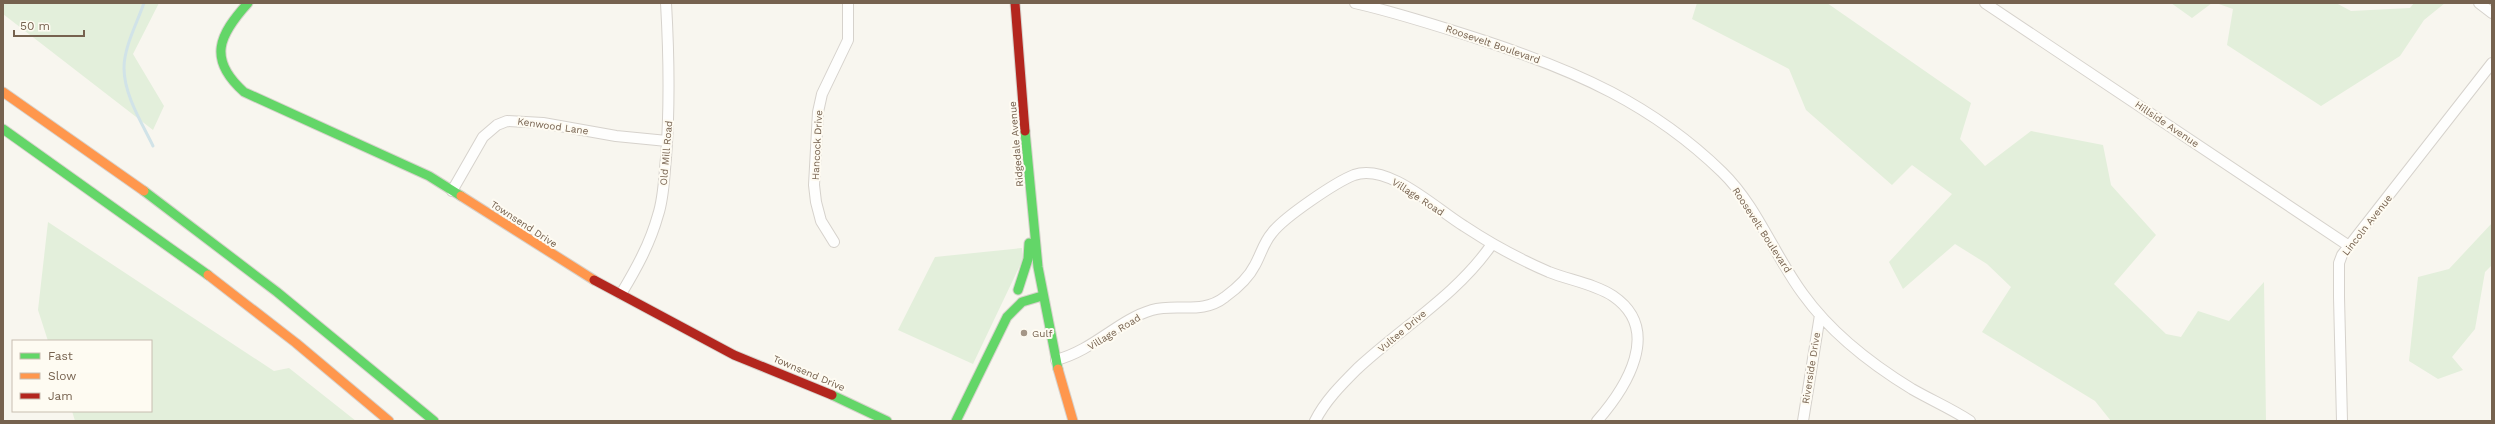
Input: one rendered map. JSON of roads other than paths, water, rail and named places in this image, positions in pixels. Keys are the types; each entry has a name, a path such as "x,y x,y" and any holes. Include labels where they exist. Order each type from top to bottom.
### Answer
{"main road":[{"name":"Townsend Drive","path":"248,3 230,23 222,37 221,58 224,68 236,86 244,92 429,176 574,269 734,354 821,390 887,421"},
{"name":"Ridgedale Avenue","path":"1015,3 1034,232 1042,296 1056,360 1073,421"},
{"path":"3,92 160,201 280,293 434,421"},
{"path":"3,129 80,181 227,290 389,421"},
{"path":"1007,317 1005,311 1018,290 1028,259 1029,244 1034,232"},
{"path":"1018,290 1028,284 1041,282"},
{"path":"956,421 1007,317 1022,302 1042,296"}],"street":[{"name":"Old Mill Road","path":"621,294 641,260 659,213 667,141 670,70 666,3"},
{"name":"Hancock Drive","path":"834,242 821,221 816,202 814,185 818,112 822,94 848,40 848,3"},
{"name":"Roosevelt Boulevard","path":"1356,3 1448,28 1552,64 1591,82 1646,111 1698,149 1724,173 1752,210 1802,293 1820,315 1846,340 1888,374 1970,421"},
{"name":"Hillside Avenue","path":"1985,3 2349,246"},
{"path":"2480,3 2492,13"},
{"name":"Lincoln Avenue","path":"2342,421 2339,263 2349,246 2368,225 2492,63"},
{"name":"Kenwood Lane","path":"452,191 483,137 497,125 507,121 518,120 602,134 667,141"},
{"name":"Village Road","path":"1056,360 1081,352 1152,310 1169,307 1196,309 1216,303 1249,275 1265,243 1281,224 1342,181 1355,175 1375,173 1386,176 1402,185 1492,244 1533,265 1611,295 1627,309 1633,318 1638,336 1635,361 1622,388 1597,421"},
{"name":"Vultee Drive","path":"1315,421 1327,401 1345,381 1465,278 1492,244"},
{"name":"Riverside Drive","path":"1803,421 1820,315"}],"waterway":[{"path":"144,3 128,43 124,68 130,98 153,146"}],"place":[{"name":"Gulf","path":"1024,333"}]}
